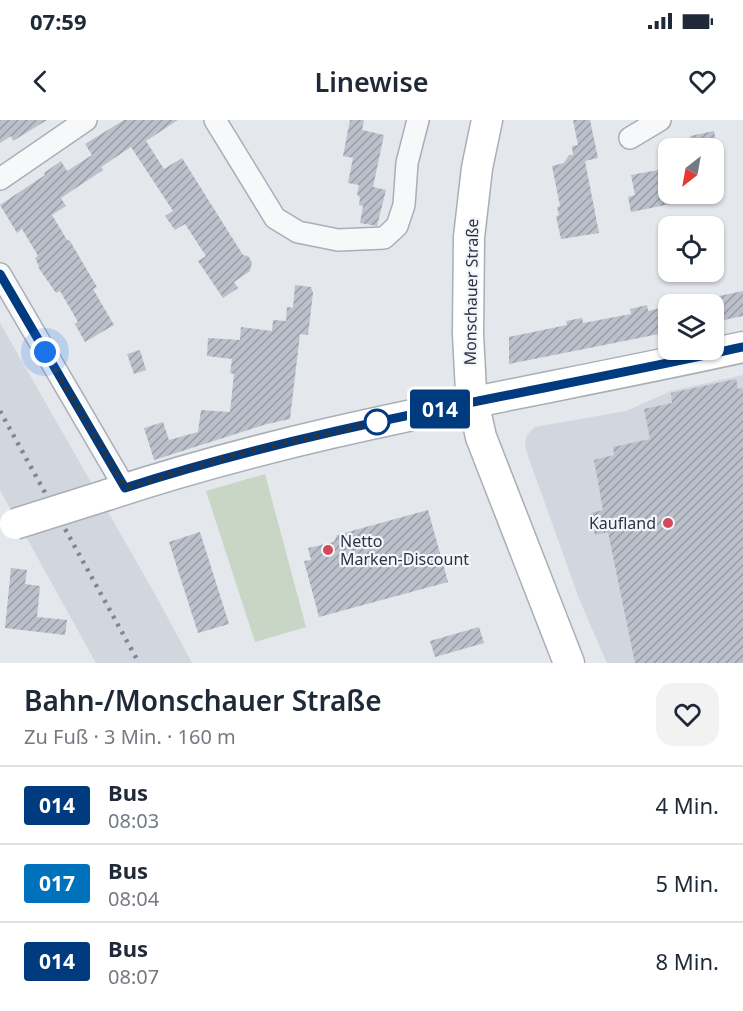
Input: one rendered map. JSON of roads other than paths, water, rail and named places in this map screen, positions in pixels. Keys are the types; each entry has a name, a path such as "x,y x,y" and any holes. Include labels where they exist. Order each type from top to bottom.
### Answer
{"street":[{"path":"0,179 86,120"},
{"path":"215,120 275,218 298,232 338,240 384,238 397,226 404,205 407,163 417,120"},
{"name":"Monschauer Straße","path":"487,120 477,168 469,237 468,334 472,403 481,437 569,663"},
{"path":"630,138 660,120"},
{"path":"0,274 116,491"},
{"path":"8,527 238,454 420,412 633,372 743,347"}],"railway":[{"path":"0,411 139,663"}],"place":[{"name":"Kaufland","path":"668,523"},
{"name":"Netto Marken-Discount","path":"328,550"}]}
